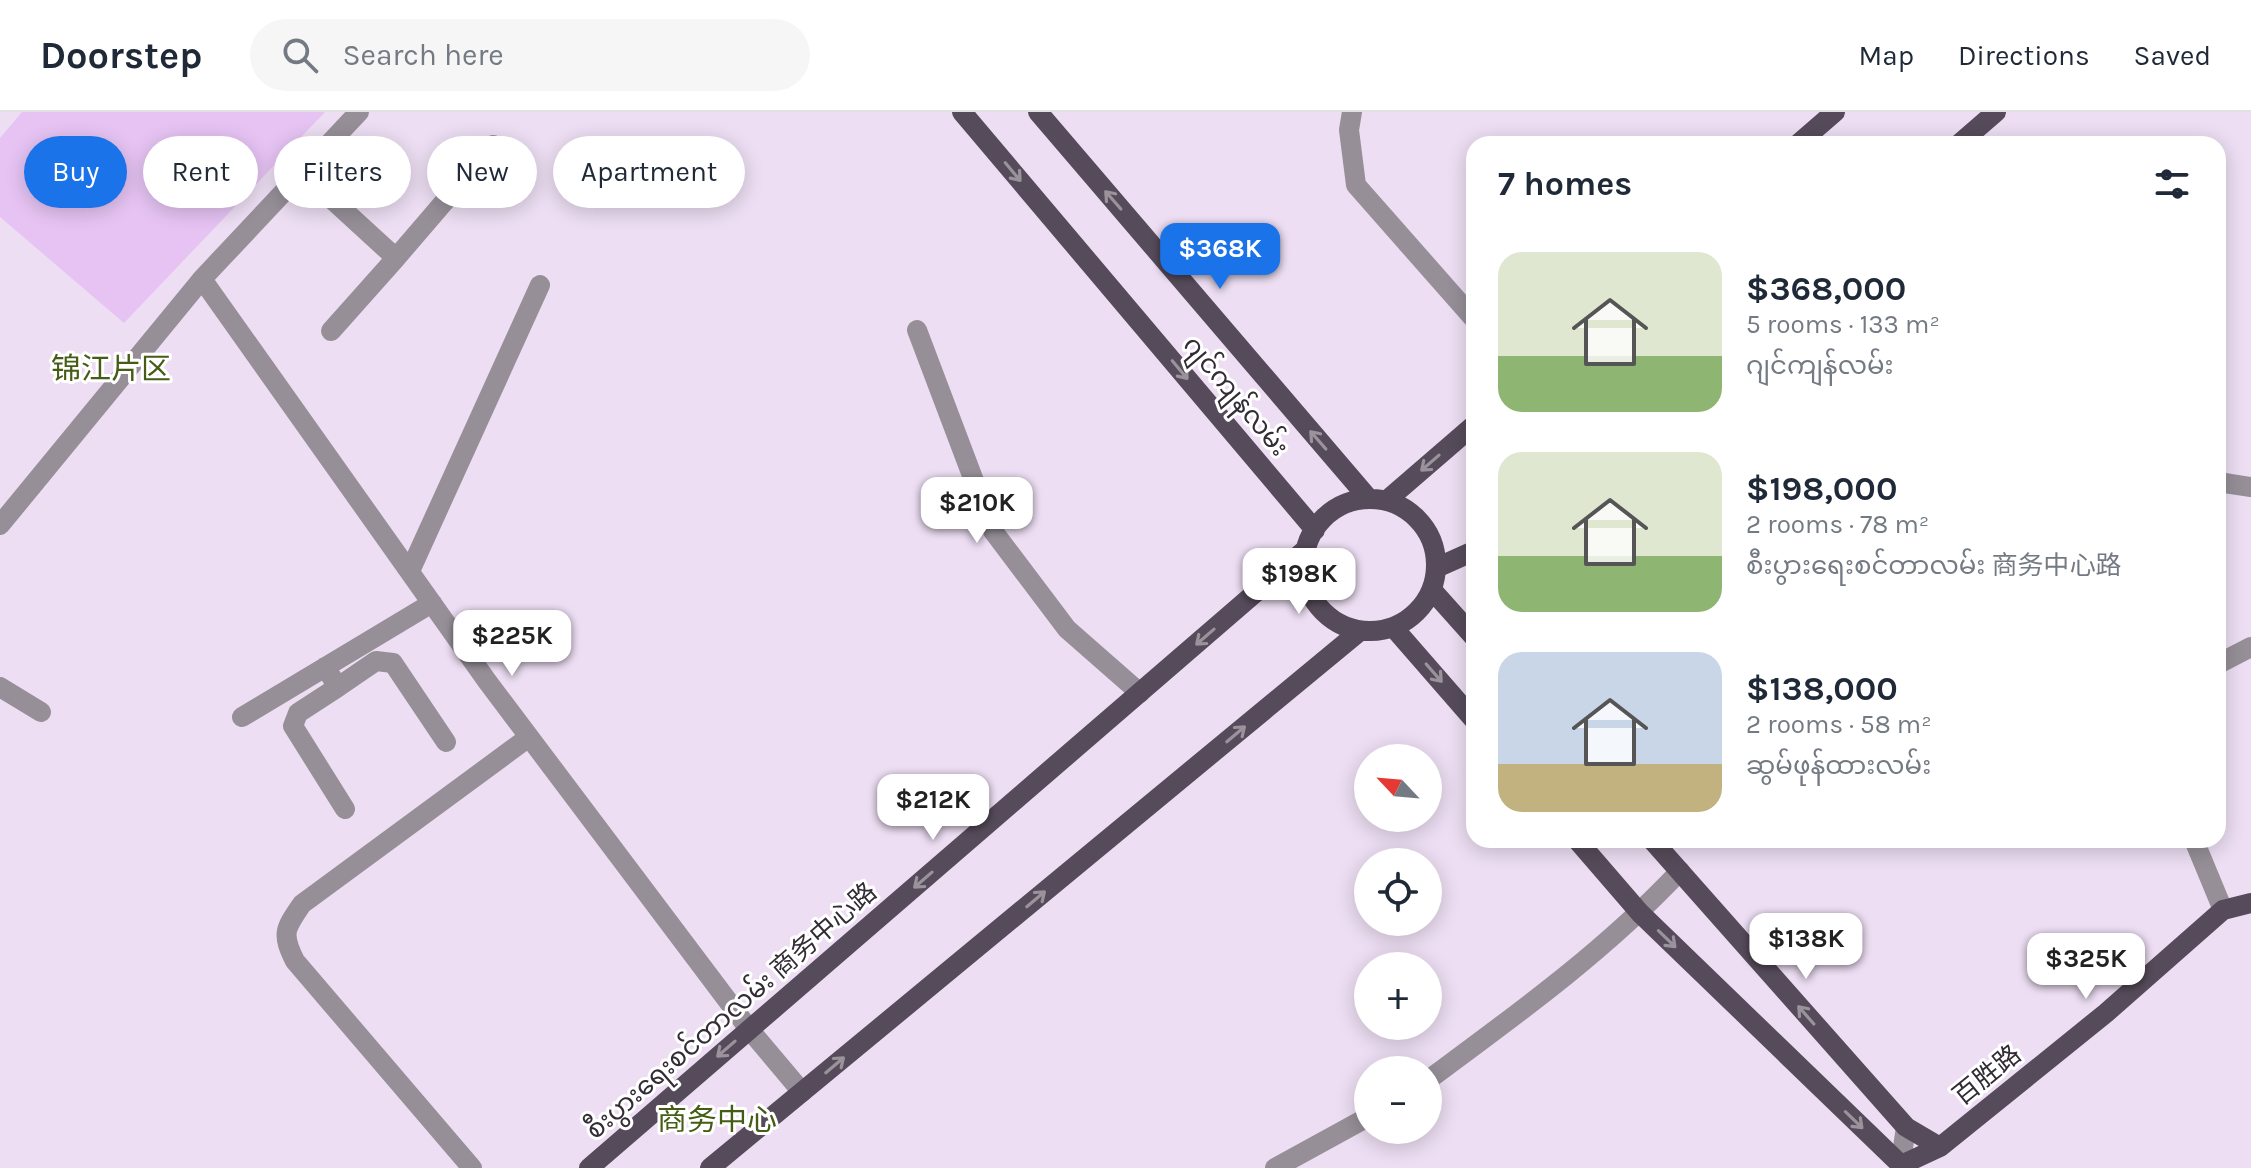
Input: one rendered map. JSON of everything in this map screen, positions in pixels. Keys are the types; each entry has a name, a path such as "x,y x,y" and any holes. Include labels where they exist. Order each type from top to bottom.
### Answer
{"main road":[{"name":"ဂျင်ကျန်လမ်း","path":"962,112 1315,530"},
{"name":"ဂျင်ကျန်လမ်း","path":"1038,112 1378,500"},
{"path":"1807,136 1835,112"},
{"path":"1968,136 1996,112"},
{"path":"1378,500 1466,431"},
{"path":"1378,500 1410,512 1424,527 1434,546 1436,568 1432,590 1420,608 1403,623 1382,631 1360,631 1339,624 1322,610 1310,592 1304,571 1306,549 1315,530 1329,513 1348,503 1378,500"},
{"name":"စီးပွားရေးစင်တာလမ်း 商务中心路","path":"589,1168 1306,549"},
{"path":"1436,568 1466,555"},
{"path":"1432,590 1466,628"},
{"path":"1393,627 1466,711"},
{"path":"710,1168 1360,631"},
{"path":"1584,848 1640,913 1900,1166"},
{"path":"1659,848 1906,1127 1940,1147"},
{"name":"百胜路","path":"1900,1166 1940,1147 2106,1013 2223,910 2251,903"}],"street":[{"path":"335,136 359,112"},
{"path":"1352,112 1349,130 1356,185 1466,310"},
{"path":"0,525 202,279 274,200"},
{"path":"341,208 396,258"},
{"path":"331,331 439,208"},
{"path":"202,279 529,737 749,1029 802,1092"},
{"path":"410,571 540,285"},
{"path":"917,330 993,531 1067,629 1140,693"},
{"path":"2226,483 2251,487"},
{"path":"242,717 432,603"},
{"path":"2226,660 2251,647"},
{"path":"345,809 293,726 298,713 376,661 393,663 446,742"},
{"path":"325,667 338,687"},
{"path":"0,687 41,712"},
{"path":"472,1168 295,961 286,942 286,928 302,904 529,737"},
{"path":"2197,848 2223,910"},
{"path":"1442,1070 1518,1014 1640,913 1680,871"},
{"path":"1275,1168 1354,1125"},
{"path":"1900,1166 1906,1127"}],"shaded area":[{"path":"22,112 325,112 302,136 274,136 274,166 258,182 258,136 143,136 143,208 234,208 124,323 0,217 0,138"}],"district":[{"name":"锦江片区","path":"111,369"},
{"name":"商务中心","path":"717,1120"}]}
